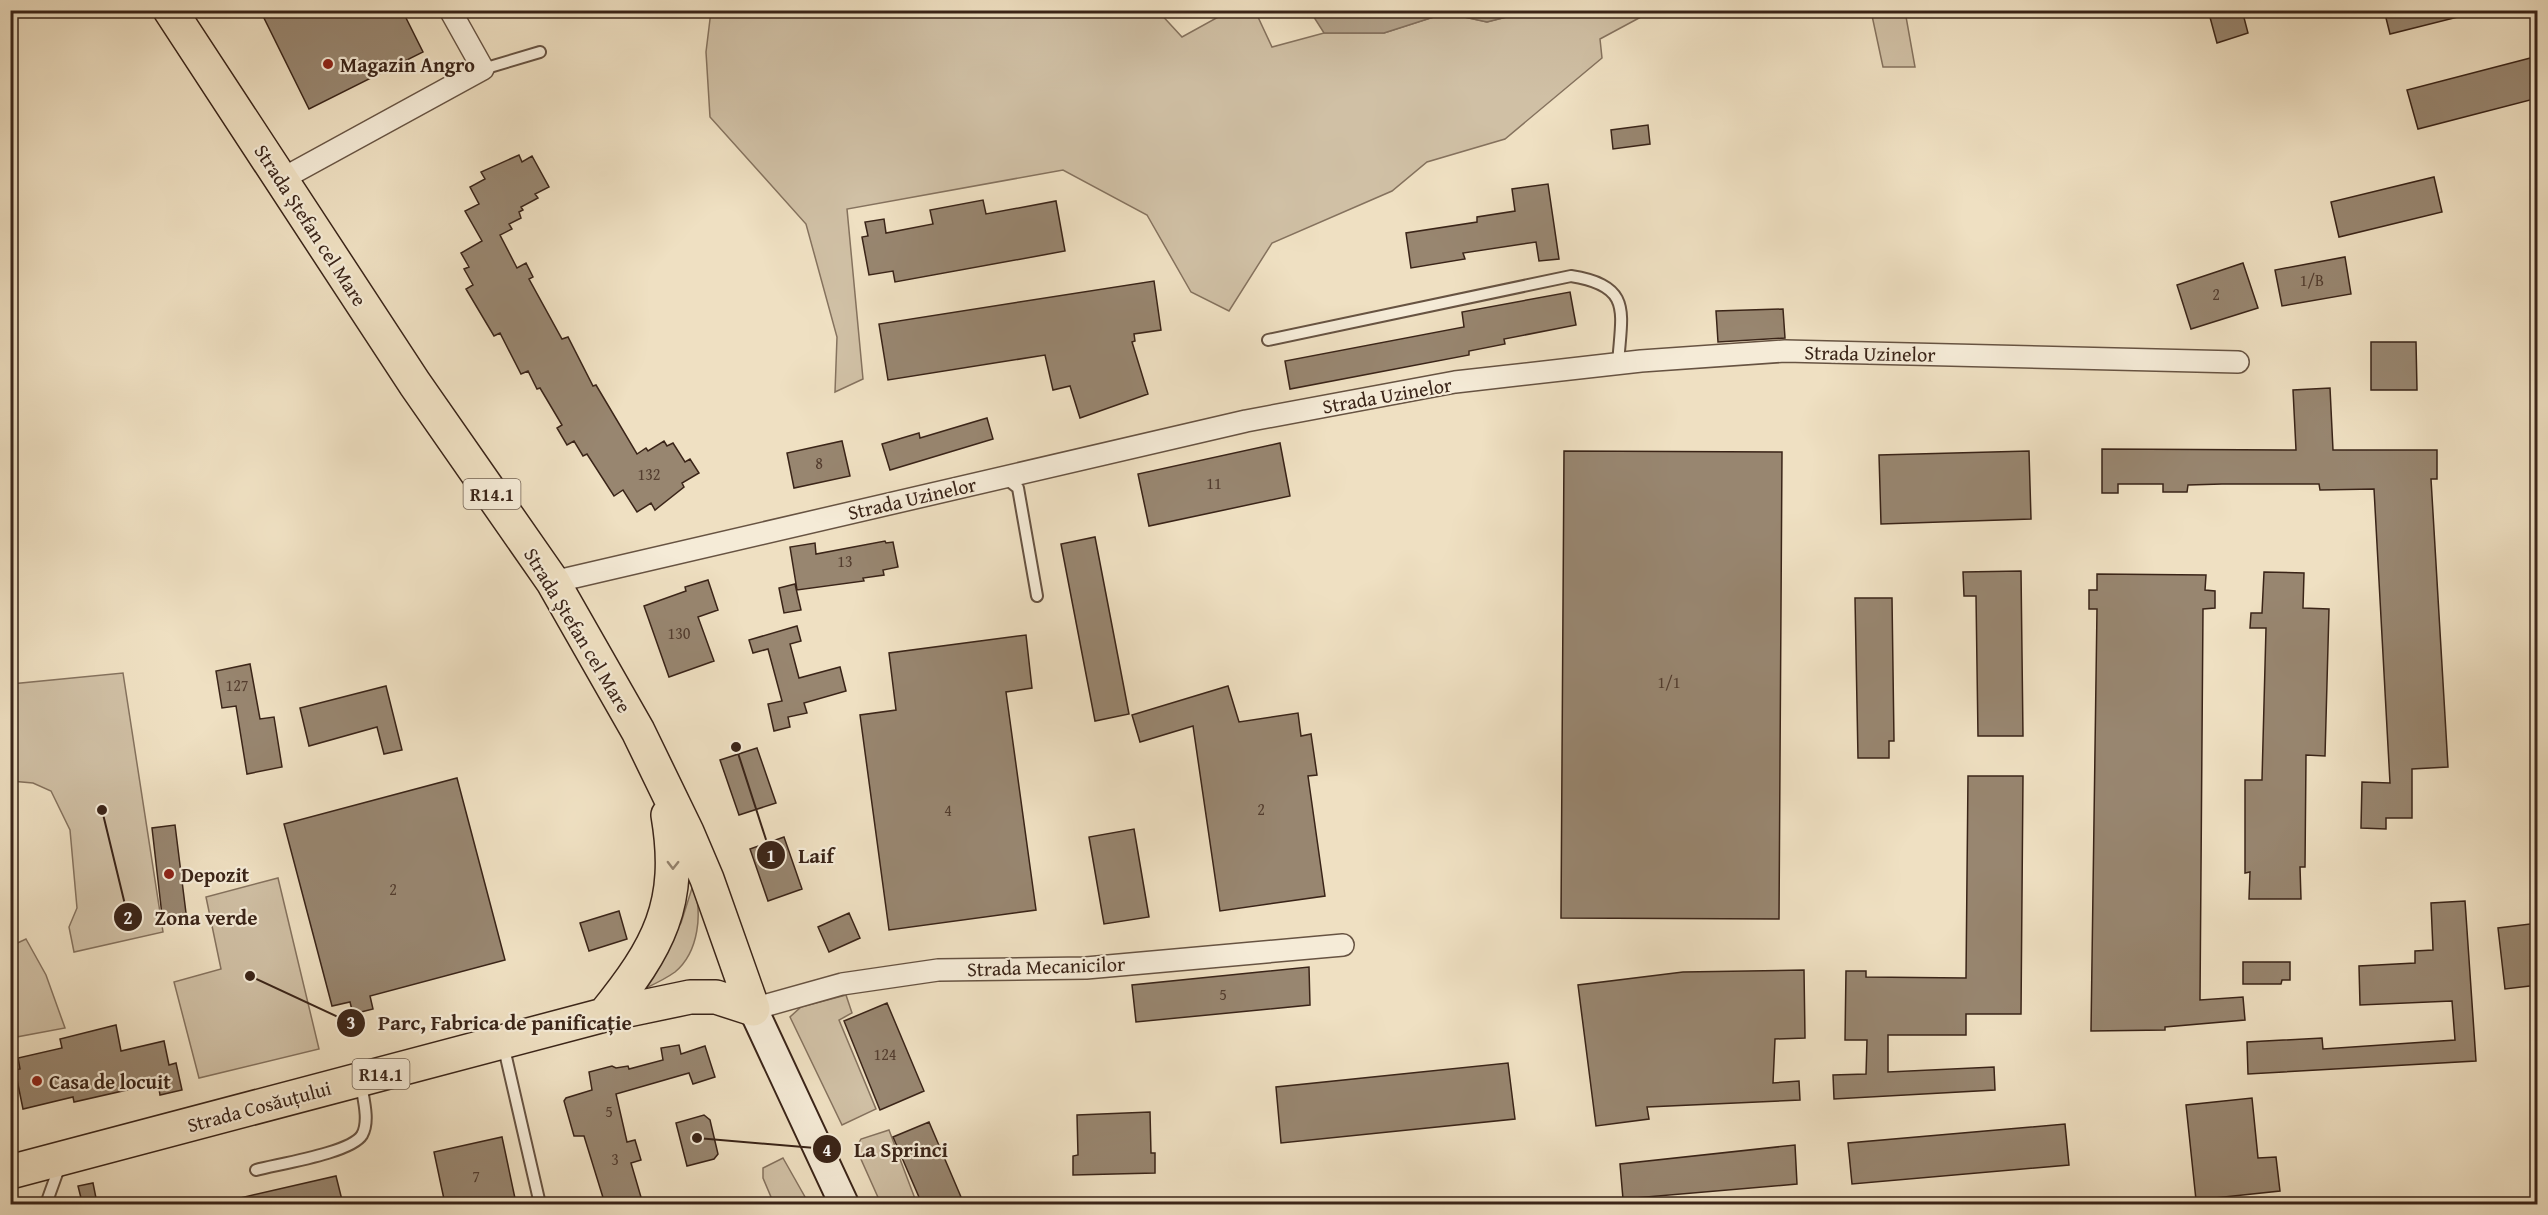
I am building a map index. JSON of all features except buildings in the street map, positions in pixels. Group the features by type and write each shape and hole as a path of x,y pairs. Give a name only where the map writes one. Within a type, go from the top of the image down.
{"main road":[{"name":"Strada Ștefan cel Mare","path":"170,10 415,384 553,582 638,731 707,879 753,1009 844,1204"},
{"name":"R14.1","path":"604,1015 641,967 656,942 670,898 673,844 663,787"},
{"name":"Strada Cosăuțului","path":"10,1172 604,1015 690,997 716,996 753,1009"}],"street":[{"path":"282,179 483,69 450,10"},
{"name":"Strada Uzinelor","path":"553,582 1246,421 1455,382 1641,361 1785,351 2238,362"},
{"name":"Strada Mecanicilor","path":"753,1009 842,984 938,970 1086,968 1343,945"}],"lane":[{"path":"483,69 540,52"},
{"path":"1268,340 1571,276 1601,284 1614,292 1622,306 1618,365"},
{"path":"1004,477 1018,488 1037,596"},
{"path":"502,1042 540,1204"},
{"path":"256,1170 349,1146 362,1135 365,1118 360,1080"},
{"path":"46,1204 62,1159"}],"shaded area":[{"path":"711,11 1158,11 1182,37 1229,11 1257,15 1272,47 1324,33 1384,33 1446,13 1487,22 1530,11 1652,11 1600,39 1602,58 1505,139 1427,162 1392,191 1272,243 1229,311 1191,292 1147,215 1063,170 847,209 863,379 835,392 837,337 806,224 710,117 706,52"},
{"path":"1310,11 1530,11 1487,22 1446,13 1384,33 1324,33"},
{"path":"1871,11 1905,11 1915,67 1883,67"},
{"path":"123,673 163,932 74,952 69,927 77,908 70,830 51,791 33,783 11,781 11,684"},
{"path":"278,878 319,1049 199,1078 174,982 221,969 206,897"},
{"path":"693,885 698,919 694,943 689,954 675,972 638,992 681,923"},
{"path":"26,939 46,975 65,1028 11,1038 11,946"},
{"path":"846,995 852,1013 839,1020 876,1109 842,1125 790,1017 801,1007"},
{"path":"889,1130 917,1204 881,1204 856,1148 861,1139"},
{"path":"783,1158 809,1204 774,1204 763,1178 763,1168"}],"place":[{"name":"Magazin Angro","path":"328,64"},
{"name":"Laif","path":"736,747"},
{"name":"Zona verde","path":"102,810"},
{"name":"Depozit","path":"169,874"},
{"name":"Parc, Fabrica de panificație","path":"250,976"},
{"name":"Casa de locuit","path":"37,1081"},
{"name":"La Sprinci","path":"697,1138"}]}
